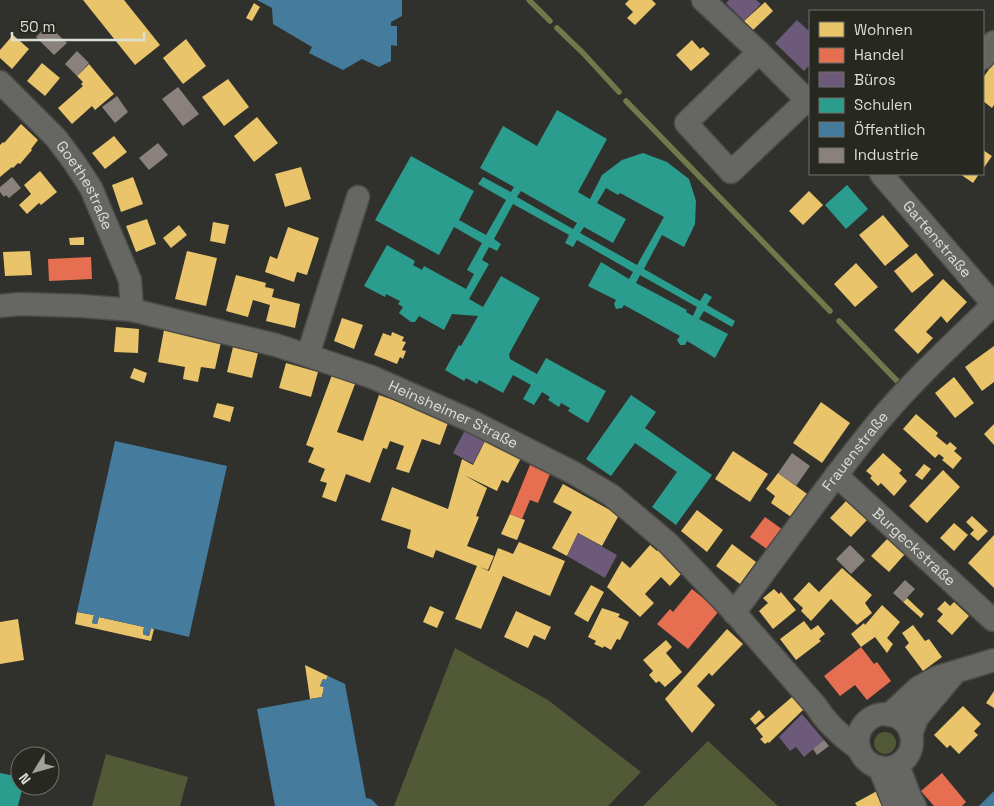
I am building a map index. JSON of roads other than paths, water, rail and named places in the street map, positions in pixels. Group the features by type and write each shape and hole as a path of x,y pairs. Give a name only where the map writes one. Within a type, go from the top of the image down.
{"street":[{"path":"703,0 759,52 809,101 732,172 686,124 759,52"},
{"path":"984,57 994,42"},
{"name":"Goethestraße","path":"0,82 56,138 91,188 130,280 132,310"},
{"name":"Gartenstraße","path":"891,178 994,304"},
{"path":"308,354 358,197"},
{"name":"Heinsheimer Straße","path":"0,306 28,304 132,310 308,354 372,377 425,399 572,472 611,495 668,543 734,613 835,730 859,749 870,764 888,766 903,803"},
{"name":"Frauenstraße","path":"734,613 836,475 880,420 912,384 994,304"},
{"name":"Burgeckstraße","path":"836,475 992,620"},
{"path":"911,734 903,721 889,714 918,688 938,677 994,660"},
{"path":"888,766 907,756 911,746 911,734 917,718 954,673"},
{"name":"Heinsheimer Straße","path":"816,706 842,717 868,720 874,716 889,714"},
{"path":"859,749 859,734 868,720"}],"waterway":[{"path":"529,0 550,21"},
{"path":"557,28 619,92"},
{"path":"626,101 830,311"},
{"path":"839,321 901,385"}]}
